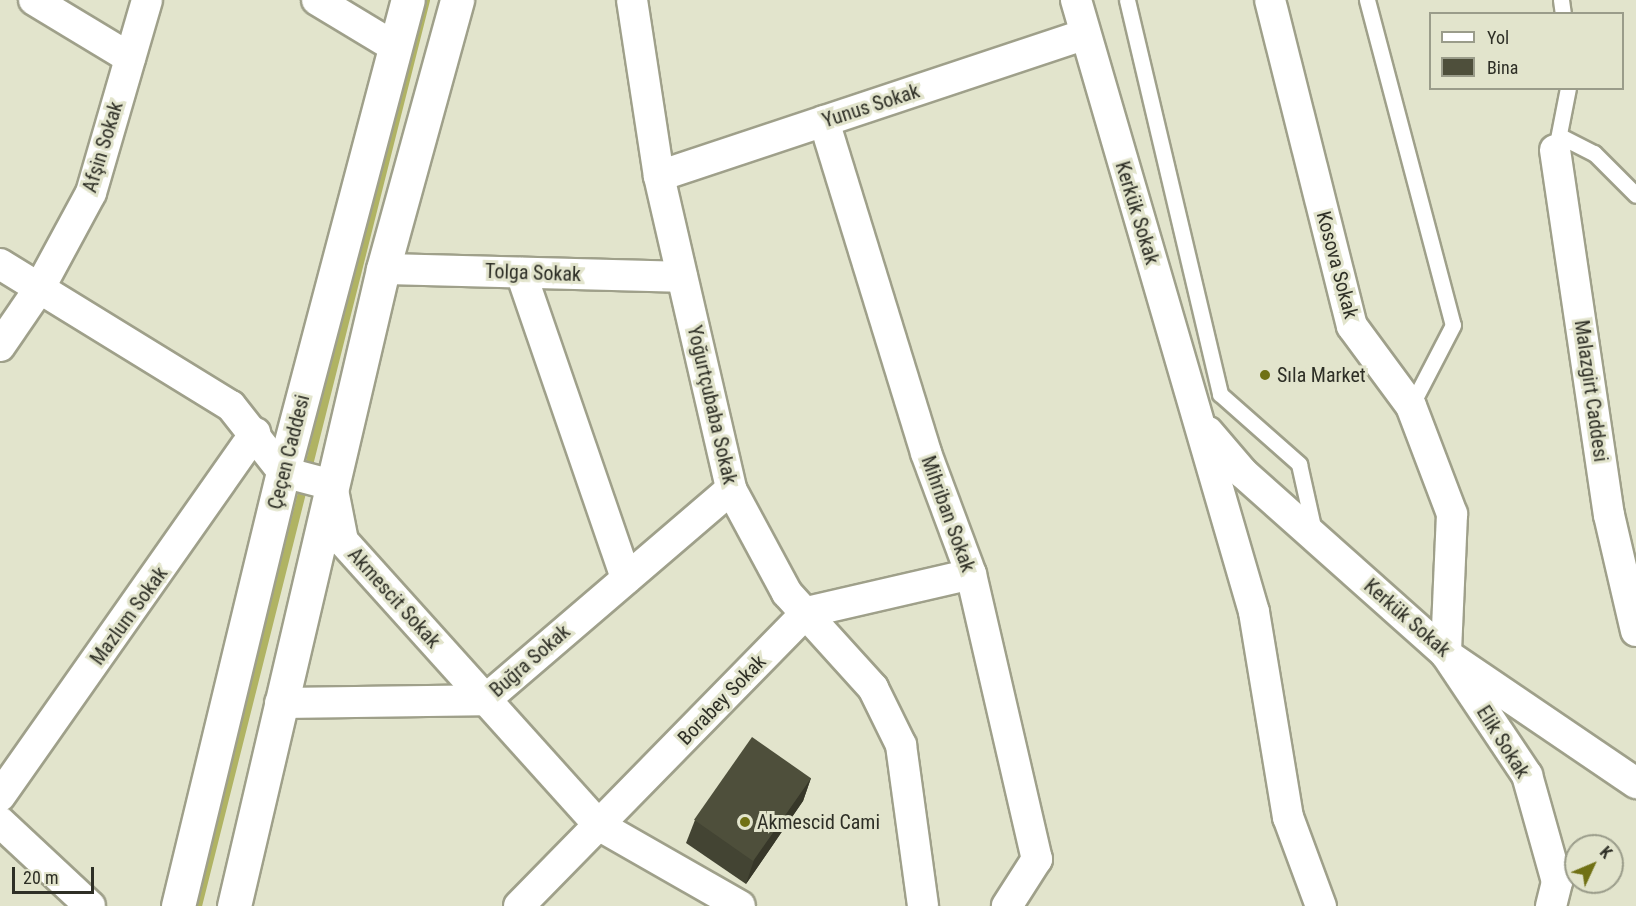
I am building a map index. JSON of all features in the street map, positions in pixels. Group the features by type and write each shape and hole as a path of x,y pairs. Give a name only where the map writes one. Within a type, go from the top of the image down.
{"street":[{"path":"34,0 130,58"},
{"name":"Afşin Sokak","path":"0,346 39,289 91,194 147,0"},
{"path":"316,0 395,47"},
{"name":"Çeçen Caddesi","path":"178,906 283,472 408,0"},
{"path":"234,906 383,269 457,0"},
{"name":"Kerkük Sokak","path":"1076,0 1083,35 1202,425 1254,612 1288,817 1321,906"},
{"name":"Kosova Sokak","path":"1270,0 1352,326 1411,406 1452,514 1446,654"},
{"name":"Yoğurtçubaba Sokak","path":"636,2 659,176 731,489 787,593 807,612 873,688 901,745 923,906"},
{"name":"Yunus Sokak","path":"659,176 1083,35"},
{"name":"Mihriban Sokak","path":"824,121 926,453 971,574 1037,859 1007,906"},
{"name":"Malazgirt Caddesi","path":"1558,143 1609,515 1636,631"},
{"path":"0,264 231,406 255,433 283,472 332,485"},
{"name":"Tolga Sokak","path":"383,269 682,277"},
{"path":"521,273 626,578"},
{"name":"Kerkük Sokak","path":"1202,425 1243,473 1446,654 1636,783"},
{"name":"Mazlum Sokak","path":"0,796 255,433"},
{"name":"Akmescit Sokak","path":"332,485 343,541 600,826 740,906"},
{"name":"Buğra Sokak","path":"280,703 484,700 731,489"},
{"path":"807,612 971,574"},
{"name":"Borabey Sokak","path":"519,906 600,826 807,612"},
{"name":"Elik Sokak","path":"1446,654 1527,775 1557,882 1551,906"},
{"path":"0,822 90,906"}],"lane":[{"path":"1127,0 1220,394 1299,464 1315,538"},
{"path":"1367,0 1453,326 1411,406"},
{"path":"1568,90 1558,143 1594,153 1636,195"}],"building":[{"name":"Akmescid Cami","path":"752,737 811,778 753,861 694,820"}],"waterway":[{"path":"198,906 426,0"}],"place":[{"name":"Sıla Market","path":"1265,375"},
{"name":"Akmescid Cami","path":"745,822"}]}
